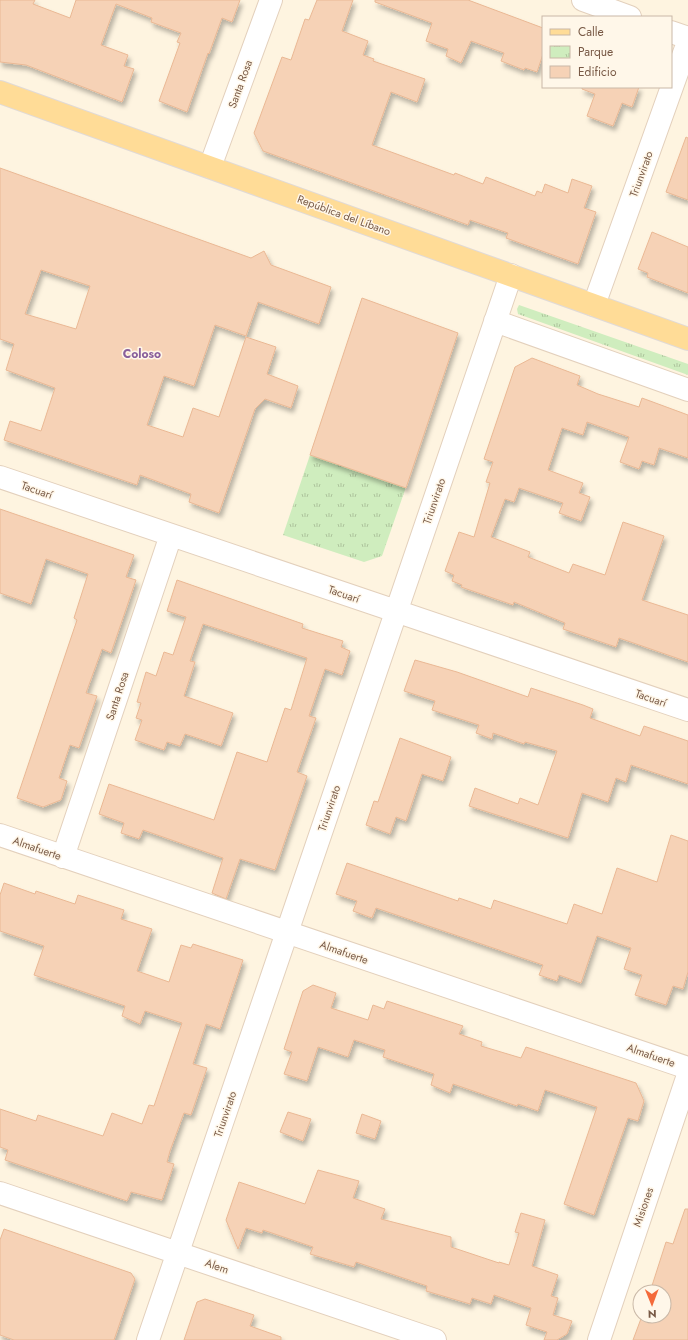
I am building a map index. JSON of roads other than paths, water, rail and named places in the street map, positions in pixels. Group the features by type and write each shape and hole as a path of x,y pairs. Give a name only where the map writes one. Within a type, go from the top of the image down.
{"main road":[{"name":"República del Líbano","path":"0,92 688,339"}],"street":[{"name":"Santa Rosa","path":"210,167 271,0"},
{"path":"583,0 627,16"},
{"path":"672,32 688,38"},
{"name":"Triunvirato","path":"672,87 688,42"},
{"name":"Triunvirato","path":"594,305 672,88"},
{"name":"Triunvirato","path":"148,1340 511,275"},
{"path":"495,321 688,390"},
{"name":"Tacuarí","path":"0,477 688,710"},
{"name":"Santa Rosa","path":"64,857 171,535"},
{"name":"Almafuerte","path":"0,835 688,1068"},
{"name":"Misiones","path":"599,1340 688,1075"},
{"name":"Alem","path":"0,1193 435,1340"}],"district":[{"name":"Coloso","path":"142,354"}]}
